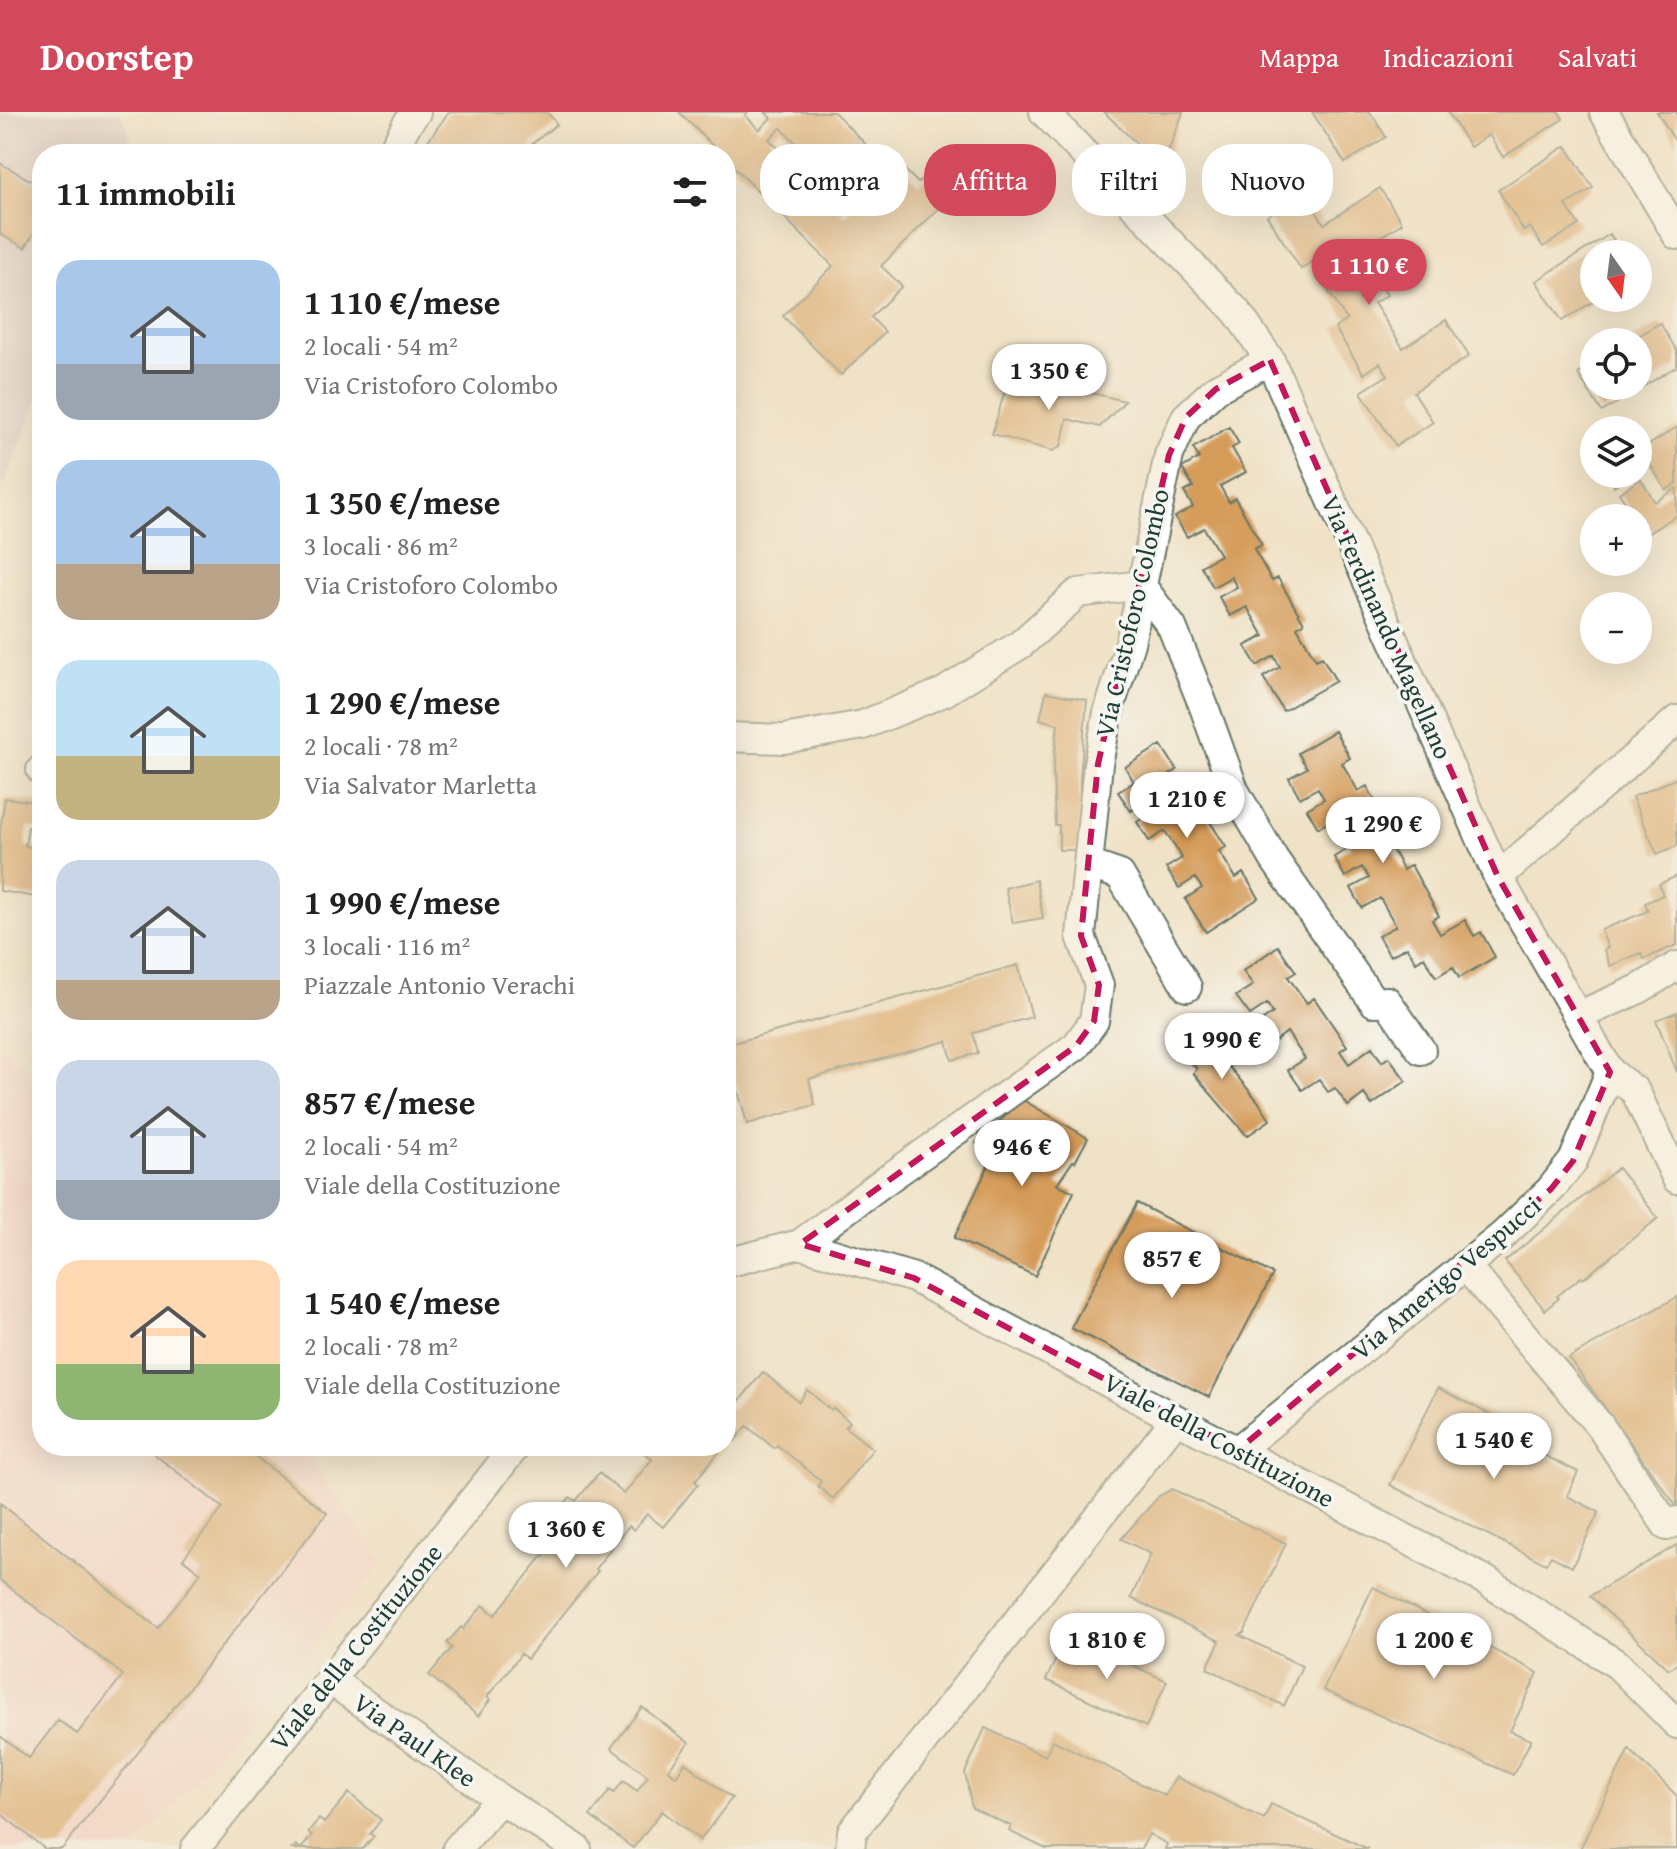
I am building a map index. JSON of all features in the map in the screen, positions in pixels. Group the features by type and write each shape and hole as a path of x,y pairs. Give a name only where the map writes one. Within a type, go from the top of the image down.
{"street":[{"path":"396,144 416,112"},
{"name":"Via Ferdinando Magellano","path":"1044,112 1237,312 1270,360 1498,877 1610,1072 1635,1091 1677,1179"},
{"path":"1604,112 1677,235"},
{"name":"Via Cristoforo Colombo","path":"800,1244 1076,1046 1094,1021 1099,985 1081,936 1098,764 1108,713 1130,643 1169,455 1186,417 1216,389 1270,360"},
{"path":"736,737 784,739 863,725 944,692 1021,644 1078,593 1141,585 1172,627 1234,790 1274,859 1374,1002 1387,1001 1421,1050"},
{"path":"1498,877 1677,720"},
{"path":"1088,864 1120,875 1187,987"},
{"path":"1578,1016 1639,989 1677,966"},
{"name":"Via Amerigo Vespucci","path":"1238,1450 1502,1236 1551,1189 1573,1161 1610,1072"},
{"path":"736,1260 800,1244"},
{"name":"Viale della Costituzione","path":"800,1244 914,1278 1485,1580 1618,1665 1677,1724"},
{"path":"1465,1265 1600,1426 1667,1526 1677,1521"},
{"path":"850,1849 852,1832 1176,1419"},
{"name":"Viale della Costituzione","path":"195,1849 508,1456"},
{"name":"Via Paul Klee","path":"330,1680 577,1849"},
{"name":"Via Paul Klee","path":"457,1849 500,1799"}],"highlighted area":[{"path":"1270,360 1498,877 1610,1072 1573,1161 1551,1189 1238,1450 914,1278 800,1244 1076,1046 1094,1021 1099,985 1081,936 1098,764 1169,455 1186,417 1216,389"}],"shaded area":[{"path":"0,112 119,112 128,129 130,144 32,144 32,415 0,493"},
{"path":"0,1049 32,1071 32,1456 308,1456 383,1563 135,1849 0,1849"}],"building":[{"path":"449,112 547,112 557,124 532,144 427,142"},
{"path":"679,112 748,112 745,115 759,130 771,118 765,112 834,112 865,144 795,144 781,128 769,139 774,144 760,144 760,193 736,169 736,144 711,144"},
{"path":"1104,112 1183,112 1171,144 1137,144"},
{"path":"1312,112 1370,112 1386,137 1345,163"},
{"path":"1448,112 1559,112 1563,119 1503,157 1489,135 1470,147"},
{"path":"1657,112 1677,112 1677,144"},
{"path":"1566,146 1593,188 1566,205 1579,225 1543,247 1530,227 1524,231 1498,190"},
{"path":"0,163 32,181 32,236 25,248 0,234"},
{"path":"908,173 918,183 924,177 924,216 931,216 881,266 902,286 871,317 885,332 841,375 783,316 833,266 783,216 908,216"},
{"path":"1380,188 1402,223 1359,251 1387,295 1374,303 1403,348 1446,320 1469,356 1414,392 1433,422 1396,446 1361,392 1388,375 1380,363 1364,374 1335,328 1347,320 1318,275 1334,265 1326,253 1301,269 1267,216 1319,216 1324,224"},
{"path":"1610,234 1614,240 1601,240"},
{"path":"1580,253 1580,310 1562,321 1536,281"},
{"path":"1660,323 1677,351 1677,366 1652,381 1652,328"},
{"path":"1014,378 1031,382 1033,379 1125,401 1100,427 1067,419 1061,446 1053,451 992,434 1005,391 1010,392"},
{"path":"1594,400 1622,400 1602,412"},
{"path":"1229,427 1239,444 1232,448 1246,472 1220,486 1229,502 1235,498 1262,545 1254,549 1272,581 1278,578 1304,623 1297,627 1316,660 1322,657 1336,681 1283,711 1263,677 1280,667 1274,656 1257,666 1245,646 1264,636 1247,607 1230,616 1219,597 1237,587 1231,577 1213,587 1201,566 1220,555 1204,528 1187,537 1175,517 1193,507 1184,492 1193,487 1182,468 1199,458 1193,448"},
{"path":"1677,427 1677,483 1666,490 1652,468 1652,443"},
{"path":"1627,488 1646,488 1655,502 1677,488 1677,515 1652,531 1652,504 1626,504 1619,493"},
{"path":"1046,692 1087,700 1078,850 1059,850 1053,771 1058,724 1040,719"},
{"path":"1335,731 1350,758 1342,763 1358,791 1367,786 1395,837 1388,841 1403,870 1411,865 1439,916 1432,920 1440,934 1465,920 1474,936 1481,932 1495,957 1459,978 1453,967 1436,977 1424,957 1416,962 1407,947 1390,956 1378,936 1396,926 1380,898 1362,908 1351,888 1369,878 1362,867 1345,877 1334,857 1351,847 1335,819 1318,828 1307,809 1324,799 1318,788 1300,798 1289,778 1307,768 1298,753"},
{"path":"1161,745 1177,770 1169,775 1187,802 1194,797 1226,847 1219,851 1236,878 1243,873 1259,898 1206,932 1185,899 1202,888 1195,878 1179,888 1166,868 1182,858 1165,831 1149,841 1137,822 1153,812 1146,801 1131,811 1118,792 1134,782 1125,767"},
{"path":"1677,778 1677,846 1657,854 1632,797"},
{"path":"5,798 32,802 32,828 28,827 25,846 32,847 32,896 0,891 0,830"},
{"path":"1677,876 1677,945 1644,959 1641,953 1610,966 1604,950 1608,948 1601,930 1648,911 1645,903 1663,895 1659,884"},
{"path":"1036,880 1043,918 1013,923 1005,888"},
{"path":"1278,946 1296,972 1288,977 1307,1003 1314,998 1347,1046 1340,1051 1349,1064 1372,1047 1382,1062 1389,1057 1406,1081 1372,1105 1364,1094 1348,1106 1335,1088 1328,1092 1319,1079 1302,1090 1288,1070 1305,1059 1287,1032 1270,1045 1256,1025 1273,1013 1267,1004 1250,1015 1236,996 1253,985 1243,971"},
{"path":"1018,965 1032,1017 973,1033 978,1053 952,1060 947,1041 809,1079 815,1105 747,1124 736,1083 736,1042"},
{"path":"1677,1012 1677,1072 1656,1020"},
{"path":"1193,1024 1258,1101 1270,1120 1247,1136 1193,1073 1197,1069 1172,1041"},
{"path":"1023,1100 1088,1138 1075,1162 1057,1184 1074,1192 1035,1276 954,1238 994,1154 976,1143"},
{"path":"1618,1168 1658,1218 1583,1279 1581,1277 1557,1296 1559,1298 1545,1310 1505,1261"},
{"path":"1137,1203 1273,1274 1209,1397 1071,1328"},
{"path":"1677,1297 1677,1507 1569,1358"},
{"path":"763,1372 799,1402 807,1390 831,1410 833,1408 850,1422 845,1427 873,1449 833,1499 818,1486 821,1481 777,1445 774,1448 747,1426 736,1440 736,1405"},
{"path":"1438,1388 1513,1426 1526,1441 1523,1445 1578,1472 1567,1496 1599,1512 1572,1567 1551,1556 1546,1564 1390,1485"},
{"path":"157,1456 255,1456 327,1513 62,1849 45,1849 0,1813 0,1736 29,1758 58,1720 77,1734 123,1675 0,1580 0,1503 158,1628 201,1573 183,1559 223,1508"},
{"path":"649,1456 716,1456 695,1481 698,1484 663,1527 647,1514 634,1530 629,1526 595,1569 598,1571 527,1659 521,1654 487,1697 490,1700 478,1716 429,1675 452,1648 447,1643 461,1627 463,1629 483,1605 495,1615 551,1546 541,1539 570,1497 576,1501 599,1473 624,1494 652,1459"},
{"path":"1172,1489 1286,1543 1244,1633 1239,1635 1302,1666 1284,1706 1207,1668 1220,1641 1131,1598 1151,1554 1121,1539 1159,1496"},
{"path":"1677,1545 1677,1664 1669,1669 1590,1596"},
{"path":"1373,1587 1538,1673 1510,1731 1531,1740 1513,1775 1323,1690"},
{"path":"1067,1635 1167,1681 1146,1727 1046,1680"},
{"path":"642,1707 689,1743 668,1770 676,1776 685,1763 732,1798 700,1840 662,1811 633,1848 590,1816 610,1790 614,1793 623,1781 637,1791 648,1776 611,1748"},
{"path":"985,1728 1045,1756 1053,1740 1165,1796 1176,1777 1264,1819 1271,1804 1368,1849 1165,1849 1167,1844 1149,1834 1141,1849 1046,1849 1009,1831 1011,1826 972,1808 965,1773"},
{"path":"1629,1749 1677,1796 1677,1849 1580,1849"},
{"path":"349,1793 381,1820 370,1834 374,1836 363,1849 301,1849 312,1835 308,1832 319,1819 324,1823"}]}
